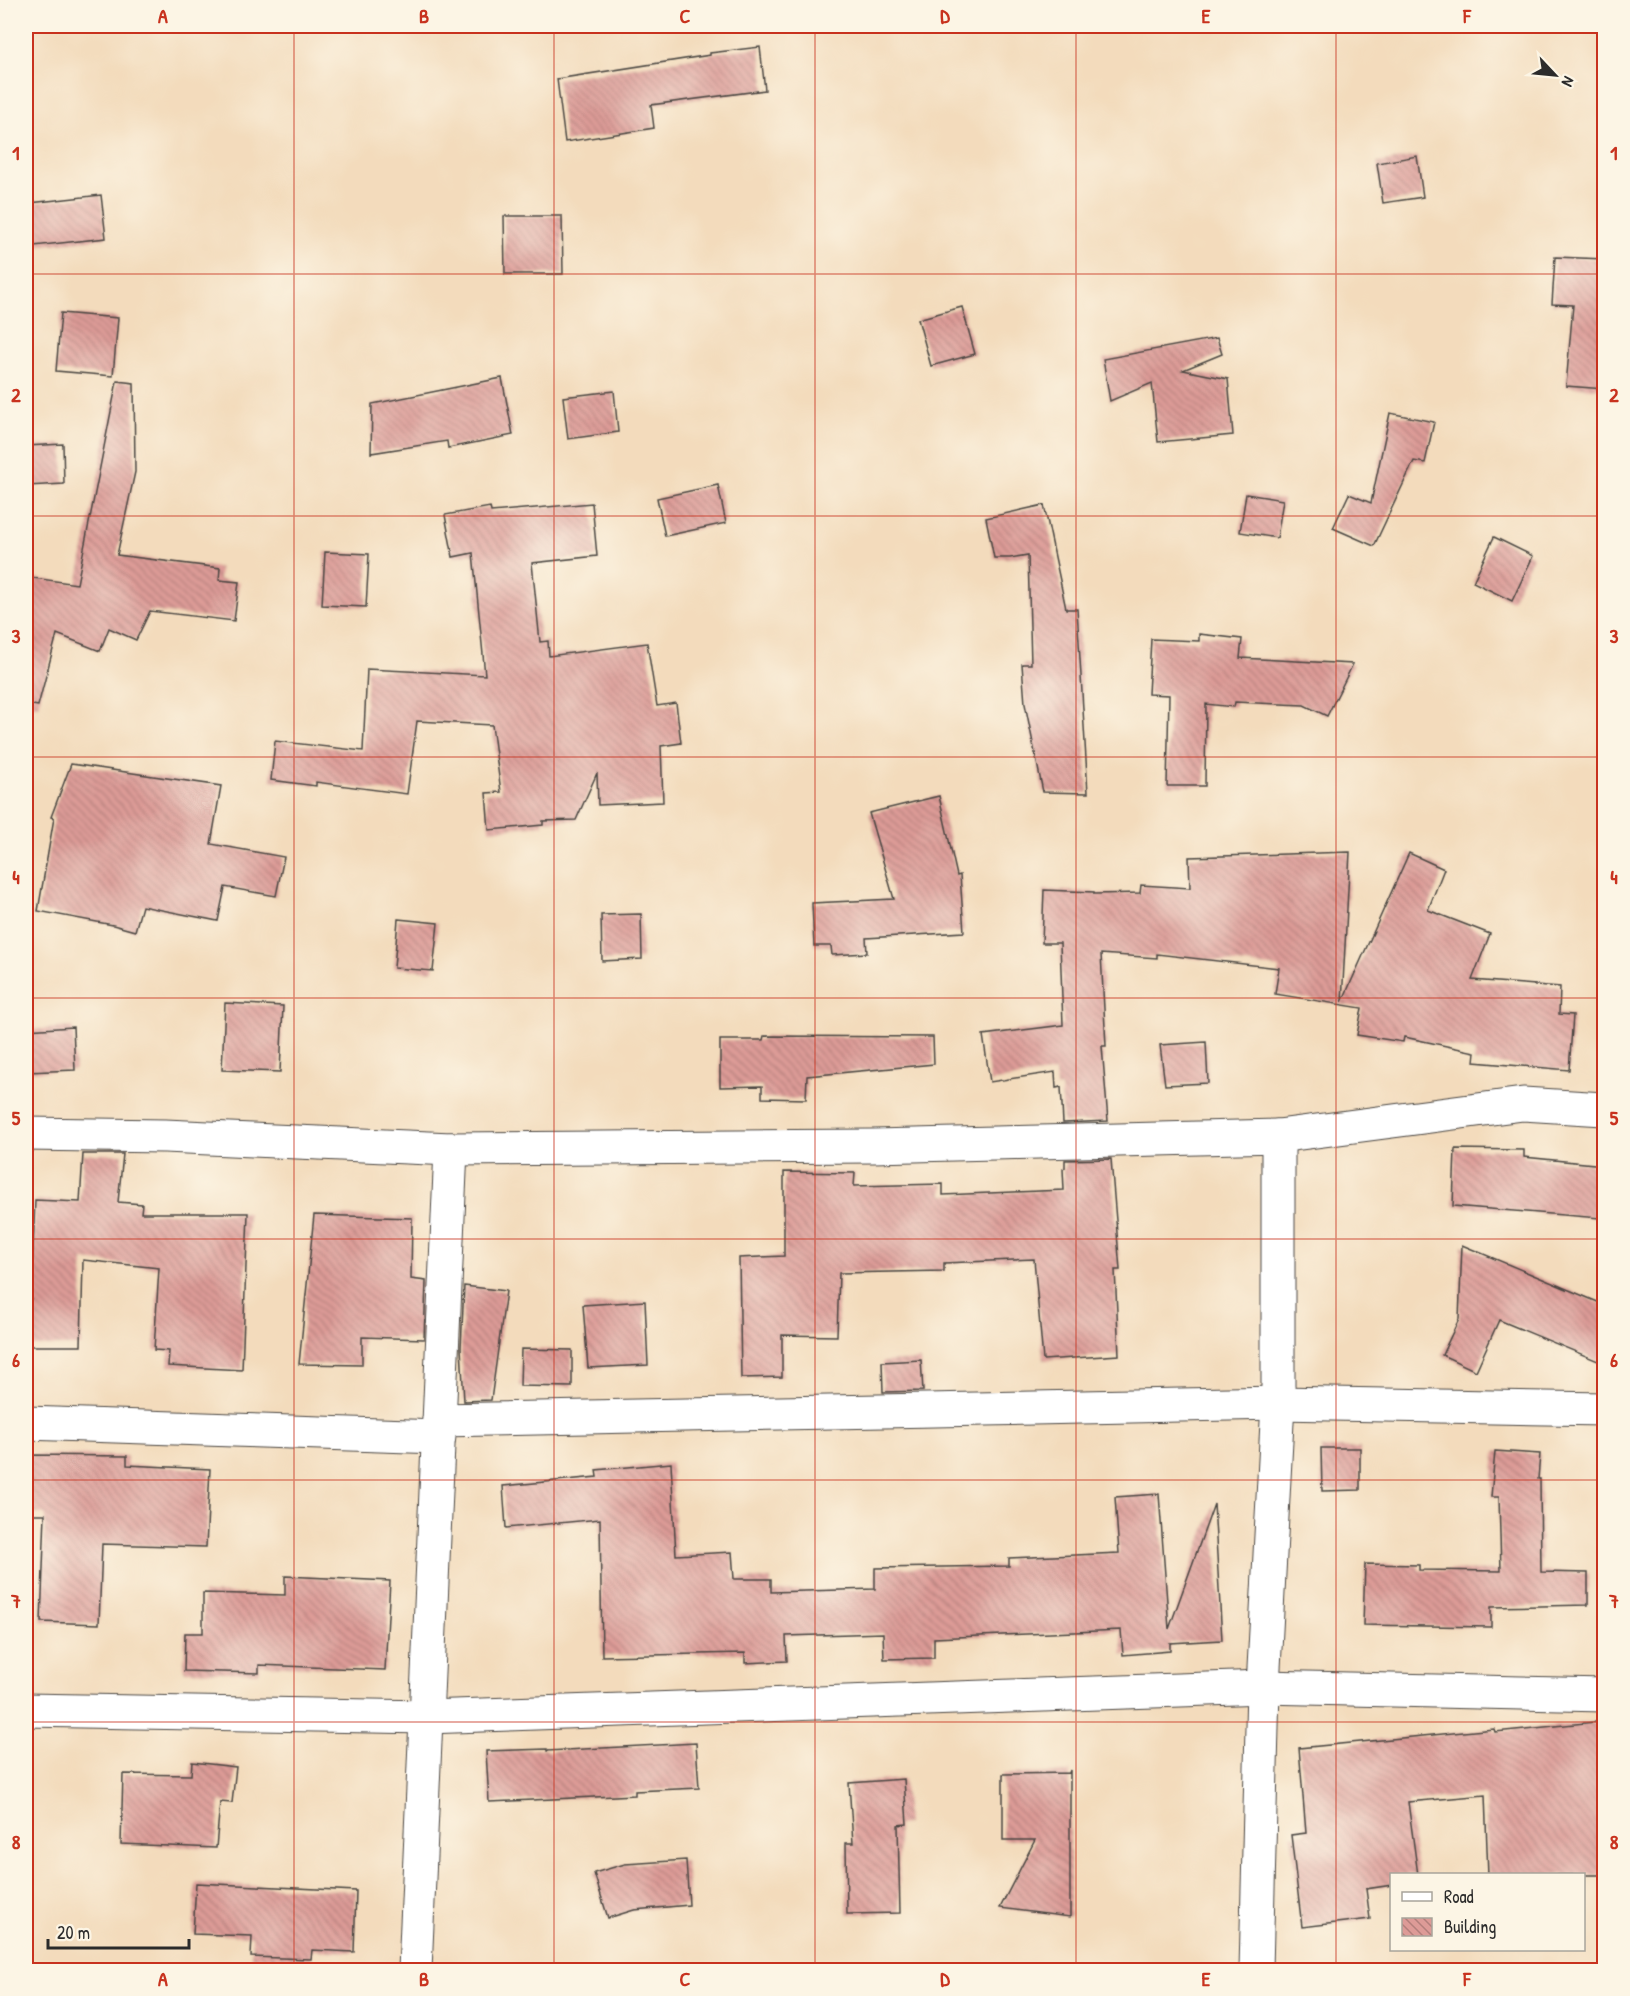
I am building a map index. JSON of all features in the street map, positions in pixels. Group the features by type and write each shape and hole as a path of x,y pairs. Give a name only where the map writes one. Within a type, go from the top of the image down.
{"street":[{"path":"26,1134 165,1136 451,1149 874,1146 1278,1136 1523,1104 1605,1108"},
{"path":"1256,1971 1263,1687 1278,1403 1278,1136"},
{"path":"415,1971 451,1149"},
{"path":"26,1424 439,1428 1278,1403 1605,1409"},
{"path":"26,1710 427,1717 1263,1687 1605,1695"}],"building":[{"path":"760,47 765,90 651,105 654,128 565,142 557,79 710,55 710,53"},
{"path":"1417,156 1423,197 1383,203 1377,163"},
{"path":"101,195 106,238 34,246 30,203"},
{"path":"504,216 562,216 563,274 505,274"},
{"path":"1555,257 1605,259 1605,389 1566,386 1573,305 1552,304"},
{"path":"962,307 975,354 931,366 918,319"},
{"path":"61,313 118,318 113,376 56,371"},
{"path":"1217,338 1222,354 1183,370 1228,379 1233,435 1158,442 1152,383 1110,401 1103,359"},
{"path":"502,378 513,435 448,448 447,441 371,453 372,404"},
{"path":"117,381 134,383 135,472 117,555 220,568 219,580 239,582 234,621 150,611 136,640 109,628 100,651 57,634 38,706 26,704 26,577 77,584"},
{"path":"614,391 618,432 568,439 563,397"},
{"path":"1390,413 1434,422 1425,463 1414,461 1374,546 1333,528 1349,494 1371,503"},
{"path":"63,444 64,484 26,486 26,446"},
{"path":"718,485 726,523 665,536 657,498"},
{"path":"1246,494 1283,500 1277,538 1240,532"},
{"path":"592,503 597,556 532,563 540,642 548,641 549,656 647,643 657,706 676,703 681,743 661,746 663,802 598,805 597,773 576,820 543,821 543,825 489,830 486,793 501,792 492,725 417,721 407,794 316,782 316,786 271,780 275,741 363,751 367,669 485,675 473,553 453,557 445,515 490,507 491,512"},
{"path":"1044,505 1066,609 1077,609 1088,793 1043,792 1025,704 1022,664 1031,664 1028,555 994,558 986,518"},
{"path":"1494,537 1533,556 1512,601 1473,582"},
{"path":"325,552 369,554 366,607 322,605"},
{"path":"1199,634 1242,639 1240,658 1353,664 1327,716 1304,705 1235,702 1234,707 1206,704 1205,786 1167,786 1169,695 1148,694 1151,639 1199,641"},
{"path":"71,764 221,786 211,844 284,857 276,896 225,887 218,921 142,906 135,931 38,911 54,818 51,817"},
{"path":"939,796 957,876 960,875 964,932 866,938 867,953 832,955 831,946 814,946 812,903 894,899 869,813"},
{"path":"1350,852 1342,1002 1409,853 1444,869 1428,910 1490,934 1472,980 1560,987 1559,1014 1573,1015 1569,1070 1474,1062 1475,1052 1404,1037 1403,1042 1357,1035 1362,1008 1275,994 1279,968 1157,954 1157,958 1101,954 1106,1046 1102,1046 1108,1121 1063,1123 1061,1087 1056,1088 1055,1072 990,1082 983,1035 1063,1025 1060,943 1042,943 1044,890 1094,892 1094,894 1140,893 1141,885 1190,888 1189,857"},
{"path":"641,914 642,959 602,961 601,915"},
{"path":"398,919 438,923 433,971 394,968"},
{"path":"225,1003 283,1006 280,1072 222,1070"},
{"path":"73,1027 75,1070 27,1072 26,1030"},
{"path":"764,1036 933,1037 934,1064 807,1076 806,1099 762,1098 762,1086 720,1087 720,1040 763,1040"},
{"path":"1206,1042 1208,1083 1165,1085 1160,1045"},
{"path":"1455,1149 1524,1150 1524,1157 1604,1165 1600,1218 1453,1206"},
{"path":"83,1154 123,1154 118,1202 142,1204 141,1213 248,1213 242,1370 168,1366 169,1351 154,1350 159,1268 83,1260 81,1346 26,1346 26,1299 31,1299 35,1200 80,1202"},
{"path":"1111,1159 1120,1270 1115,1270 1119,1355 1043,1360 1034,1259 944,1263 944,1271 839,1273 837,1336 782,1335 782,1377 741,1378 739,1258 784,1256 784,1172 855,1173 854,1186 943,1184 943,1195 1064,1190 1065,1160"},
{"path":"314,1215 412,1218 411,1279 426,1281 424,1339 362,1337 362,1365 299,1364"},
{"path":"1462,1245 1605,1305 1605,1364 1499,1320 1476,1371 1442,1355 1459,1319"},
{"path":"464,1286 506,1291 491,1400 464,1401 461,1348"},
{"path":"645,1301 648,1365 588,1368 583,1305"},
{"path":"521,1349 572,1350 572,1387 520,1386"},
{"path":"921,1360 923,1391 883,1392 882,1362"},
{"path":"1321,1448 1360,1448 1360,1490 1322,1491"},
{"path":"1495,1451 1540,1454 1538,1479 1540,1479 1541,1572 1588,1573 1588,1605 1491,1607 1491,1627 1363,1625 1365,1564 1419,1565 1419,1570 1501,1571 1499,1497 1491,1497"},
{"path":"26,1455 127,1456 127,1465 210,1469 206,1547 102,1544 99,1624 41,1622 45,1514 26,1514"},
{"path":"671,1463 676,1555 732,1552 734,1579 771,1579 771,1592 875,1589 875,1568 1009,1566 1009,1558 1119,1553 1115,1497 1159,1494 1169,1629 1214,1504 1222,1640 1170,1643 1170,1651 1123,1655 1121,1630 934,1638 934,1658 884,1659 883,1633 786,1636 787,1661 745,1663 745,1653 602,1656 600,1519 506,1528 503,1486 597,1477 596,1470"},
{"path":"285,1576 390,1581 385,1670 259,1665 259,1673 184,1671 185,1633 203,1633 203,1593 285,1595"},
{"path":"1605,1721 1605,1875 1488,1873 1485,1795 1408,1802 1418,1873 1390,1873 1390,1885 1366,1889 1370,1919 1302,1927 1291,1835 1306,1833 1299,1748 1494,1729 1495,1732"},
{"path":"696,1743 699,1788 635,1791 635,1795 489,1802 486,1751 547,1749 547,1751"},
{"path":"192,1762 236,1767 232,1803 220,1802 216,1848 121,1844 123,1774 191,1775"},
{"path":"1070,1770 1070,1917 1000,1908 1035,1840 1003,1840 1003,1774 1069,1773"},
{"path":"904,1779 907,1824 898,1825 900,1913 847,1914 846,1843 853,1843 849,1783"},
{"path":"686,1860 689,1905 634,1910 608,1918 594,1873 625,1864"},
{"path":"196,1883 356,1891 354,1952 312,1950 311,1959 251,1957 252,1936 193,1934"}]}
